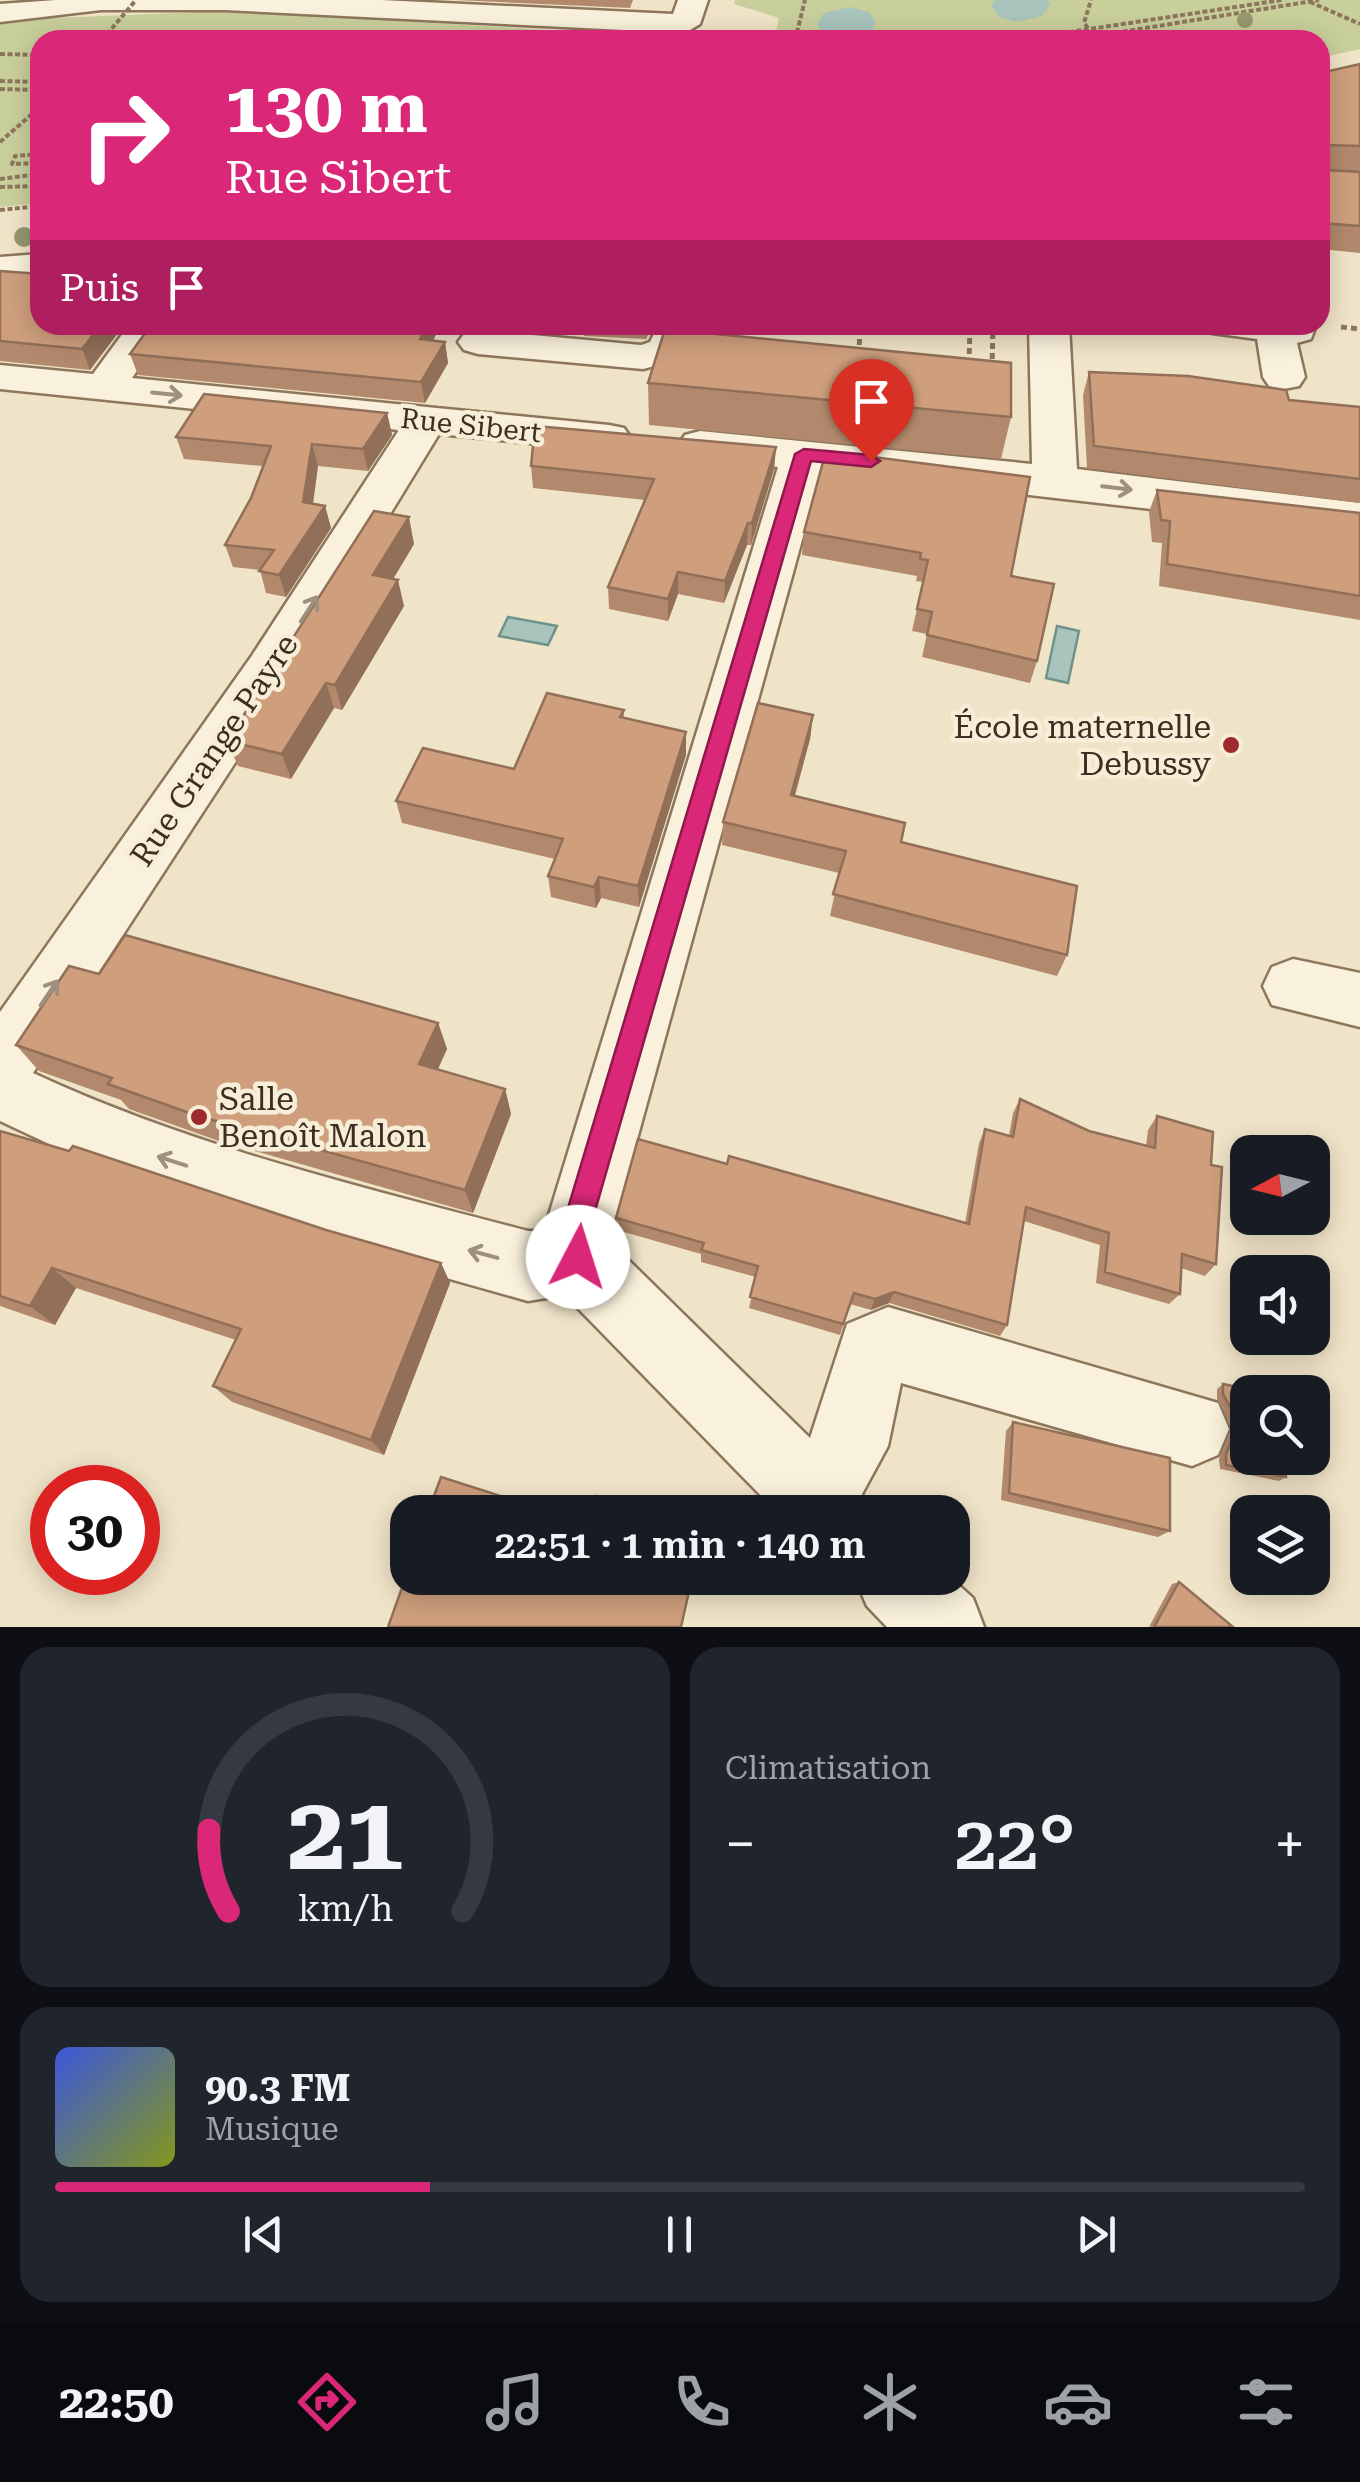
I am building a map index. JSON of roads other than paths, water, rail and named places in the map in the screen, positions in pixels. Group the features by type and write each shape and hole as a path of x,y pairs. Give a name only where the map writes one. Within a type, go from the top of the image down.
{"street":[{"path":"0,13 43,12 101,1 225,1 685,24 693,0"},
{"path":"0,268 30,266"},
{"path":"104,388 142,335"},
{"name":"Rue Grange Payre","path":"479,335 443,423 5,1057 2,1086 109,1141 340,1215 528,1266 548,1266 578,1257"},
{"path":"494,335 643,357 668,350 674,335"},
{"path":"1049,335 1056,481"},
{"path":"1284,377 1285,335"},
{"name":"Rue Sibert","path":"0,377 443,423 804,454 1360,518"},
{"path":"804,454 574,1244 578,1257 814,1495"},
{"path":"1293,986 1360,1000"},
{"path":"827,1495 850,1446 872,1349 888,1344 1192,1429"},
{"path":"912,1595 944,1627"}],"water":[{"path":"508,617 557,626 548,645 499,636"},
{"path":"1057,626 1079,631 1068,683 1046,678"}],"waterway":[{"path":"1017,6 1024,5"},
{"path":"843,24 850,23"}],"place":[{"name":"École maternelle Debussy","path":"1231,745"},
{"name":"Salle Benoît Malon","path":"199,1117"}]}
